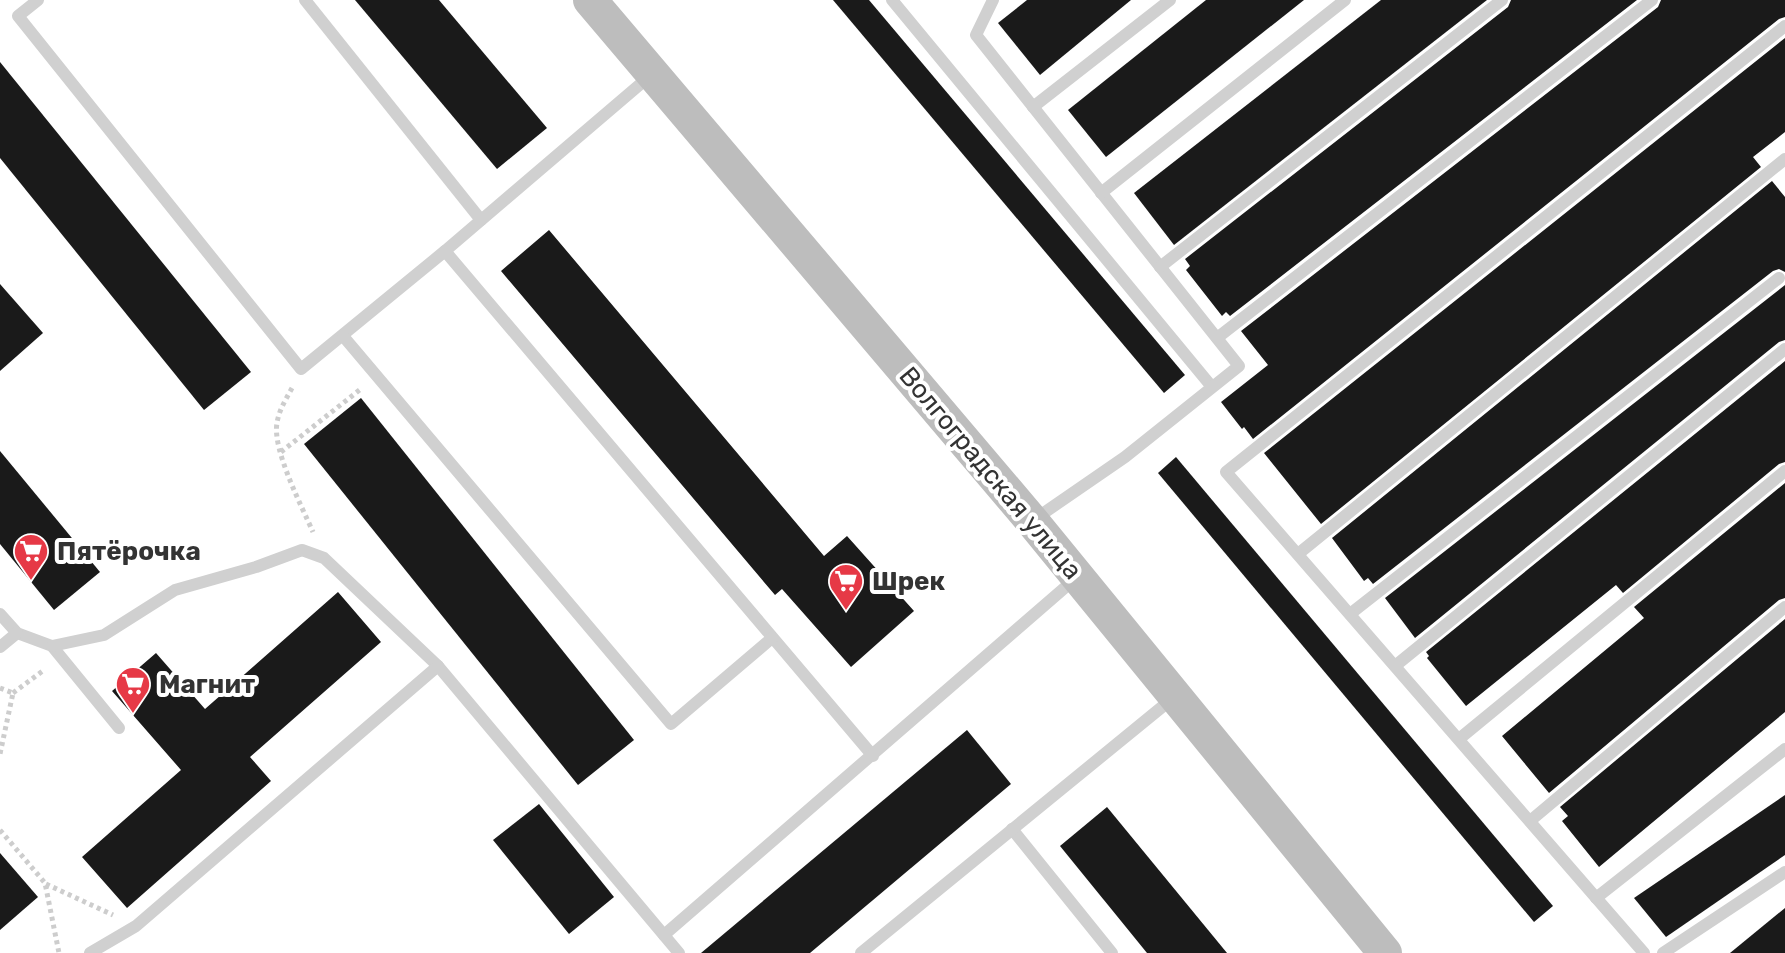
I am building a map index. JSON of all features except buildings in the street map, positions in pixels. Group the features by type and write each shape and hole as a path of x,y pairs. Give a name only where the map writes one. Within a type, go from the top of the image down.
{"main road":[{"name":"Волгоградская улица","path":"590,0 1078,576 1385,953"}],"lane":[{"path":"38,0 18,16 301,369 653,74"},
{"path":"305,0 481,220"},
{"path":"892,0 1212,387"},
{"path":"993,0 976,35 1239,366 1125,457 1032,521"},
{"path":"1033,107 1170,0"},
{"path":"1101,193 1345,0"},
{"path":"1160,267 1502,0"},
{"path":"1217,338 1652,0"},
{"path":"1644,953 1226,472 1785,26"},
{"path":"1298,554 1785,159"},
{"path":"445,251 873,756"},
{"path":"1350,614 1779,278"},
{"path":"343,336 671,724 772,638"},
{"path":"1395,666 1785,349"},
{"path":"1459,739 1785,471"},
{"path":"52,646 104,635 175,590 302,550 324,558 438,666 679,953"},
{"path":"664,935 1078,576"},
{"path":"1530,821 1785,607"},
{"path":"0,614 17,633 52,646 119,728"},
{"path":"0,647 17,633"},
{"path":"90,953 136,926 438,666"},
{"path":"861,953 1176,696"},
{"path":"1596,898 1785,749"},
{"path":"1012,829 1112,953"},
{"path":"1663,953 1785,872"}],"path":[{"path":"301,369 281,409 276,427 283,462 324,558"},
{"path":"281,452 377,376"},
{"path":"0,754 13,693 61,657"},
{"path":"0,688 13,693"},
{"path":"0,830 45,883 136,926"},
{"path":"45,883 59,953"}],"place":[{"name":"Пятёрочка","path":"31,582"},
{"name":"Шрек","path":"846,612"},
{"name":"Магнит","path":"133,715"}]}
